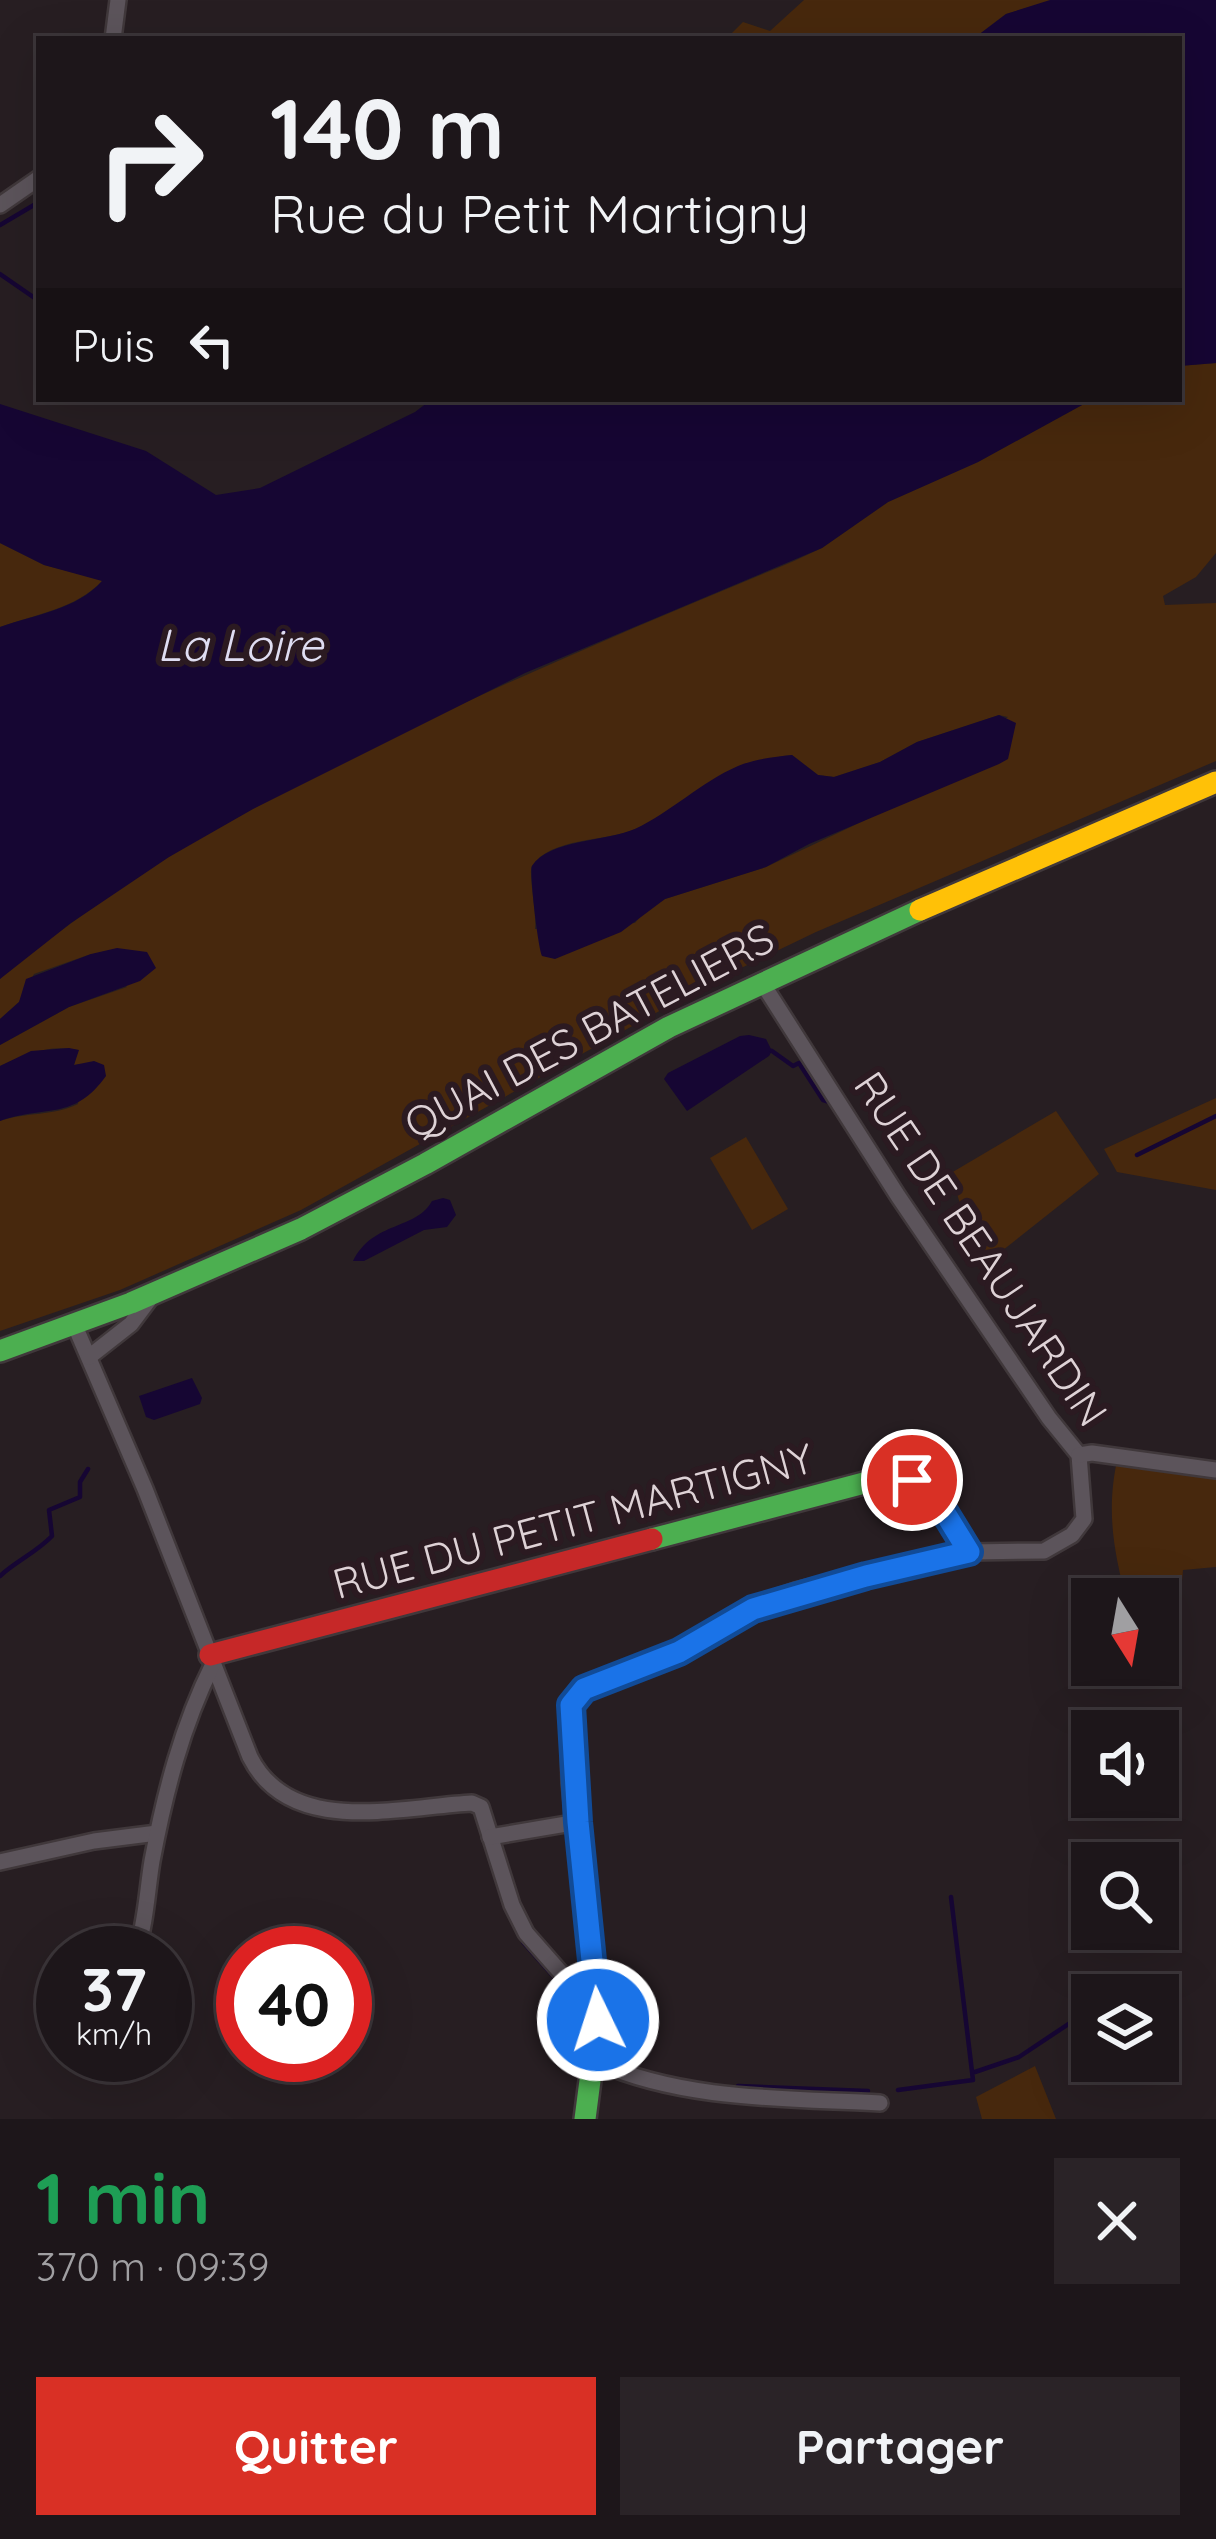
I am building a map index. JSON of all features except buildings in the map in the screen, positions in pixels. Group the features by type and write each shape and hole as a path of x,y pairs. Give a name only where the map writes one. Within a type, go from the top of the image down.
{"street":[{"path":"113,36 118,0"},
{"path":"0,205 36,180"},
{"name":"QUAI DES BATELIERS","path":"0,1351 151,1297 346,1206 761,981 912,911 1216,782"},
{"name":"RUE DE BEAUJARDIN","path":"761,981 911,1215 1048,1418 1079,1455 1084,1519 1072,1534 1044,1551 969,1552"},
{"path":"89,1357 131,1324 151,1297"},
{"path":"75,1326 260,1776 294,1803 336,1812 472,1803 481,1808 501,1878 526,1933 562,1974 588,2017 597,2062"},
{"path":"1079,1455 1216,1470"},
{"name":"RUE DU PETIT MARTIGNY","path":"212,1659 883,1478 906,1477 923,1486 969,1552"},
{"path":"585,2119 597,2062 592,1940 571,1711 584,1689 679,1652 773,1601 969,1552"},
{"path":"141,1926 157,1833 192,1707 212,1659"},
{"path":"490,1837 578,1822"},
{"path":"0,1862 94,1840 157,1833"},
{"path":"597,2062 705,2092 880,2103"}],"shaded area":[{"path":"804,0 1054,0 1006,14 977,36 729,36 743,22 770,31"},
{"path":"1216,363 1216,553 1196,577 1163,596 1165,605 1216,603 1216,761 816,932 708,984 301,1210 120,1290 0,1331 0,1121 78,1104 82,1064 74,1065 78,1050 57,1048 0,1066 0,1045 69,1007 127,987 91,954 34,974 19,1002 0,1019 0,979 7,970 151,868 323,772 478,697 822,548 888,502 978,462 1088,402 1182,402 1182,366","holes":["999,715 1008,717 895,806 766,867 665,899 635,923 535,929 531,870 552,850 635,829 728,775 768,759 792,755 818,775 834,777 880,762 917,742"]},
{"path":"0,543 44,565 103,580 68,604 0,627"},
{"path":"1216,1098 1216,1190 1117,1172 1104,1149"},
{"path":"1056,1111 1099,1174 979,1269 951,1173"},
{"path":"746,1137 788,1209 752,1230 710,1158"},
{"path":"1118,1456 1216,1470 1216,1567 1183,1570 1179,1593 1179,1578 1121,1578 1112,1493"},
{"path":"1035,2066 1056,2119 982,2119 976,2097"}],"water":[{"path":"1050,0 1216,0 1216,363 1182,366 1182,36 977,36 1006,14"},
{"name":"La Loire","path":"428,402 1088,402 978,462 888,502 822,548 525,673 253,809 169,857 71,923 0,979 0,627 68,605 102,581 44,565 0,543 0,404 146,451 216,495 260,488"},
{"path":"999,715 1016,723 1008,759 999,764 809,844 766,867 665,899 621,932 555,959 542,956 531,871 551,851 635,829 744,764 792,755 818,775 834,777"},
{"path":"117,948 147,952 156,968 140,981 69,1007 0,1045 0,1019 19,1002 26,979"},
{"path":"749,1035 766,1039 772,1051 769,1056 687,1111 664,1079 668,1073"},
{"path":"79,1050 74,1065 94,1061 104,1065 106,1076 94,1090 70,1106 0,1121 0,1066 31,1051"},
{"path":"443,1198 450,1200 456,1215 447,1227 424,1230 364,1261 353,1261 372,1239"},
{"path":"192,1378 202,1398 200,1404 154,1420 146,1417 139,1396"}],"waterway":[{"path":"0,225 36,204"},
{"path":"0,274 36,299"},
{"path":"772,1051 793,1066 799,1063 823,1100 830,1102"},
{"path":"1137,1155 1216,1116"},
{"path":"0,1576 52,1536 49,1510 80,1497 80,1482 88,1469"},
{"path":"898,2090 973,2080 951,1897"},
{"path":"523,1942 561,1985"},
{"path":"608,2010 610,2032"},
{"path":"578,2016 585,2060"},
{"path":"975,2072 1019,2057 1071,2022"},
{"path":"613,2050 629,2067"},
{"path":"738,2086 868,2091"}],"traffic: fast":[{"path":"0,1351 131,1303 301,1229 669,1027 920,910"},
{"path":"585,2119 598,2019 573,1783 571,1705 584,1689 679,1652 753,1609 969,1552 926,1492 915,1484 883,1478 652,1539"}],"traffic: slow":[{"path":"920,910 1216,782"}],"traffic: jam":[{"path":"210,1655 652,1539"}],"route":[{"path":"598,2020 571,1705 584,1689 679,1652 753,1609 969,1552 937,1500 912,1480"}]}
